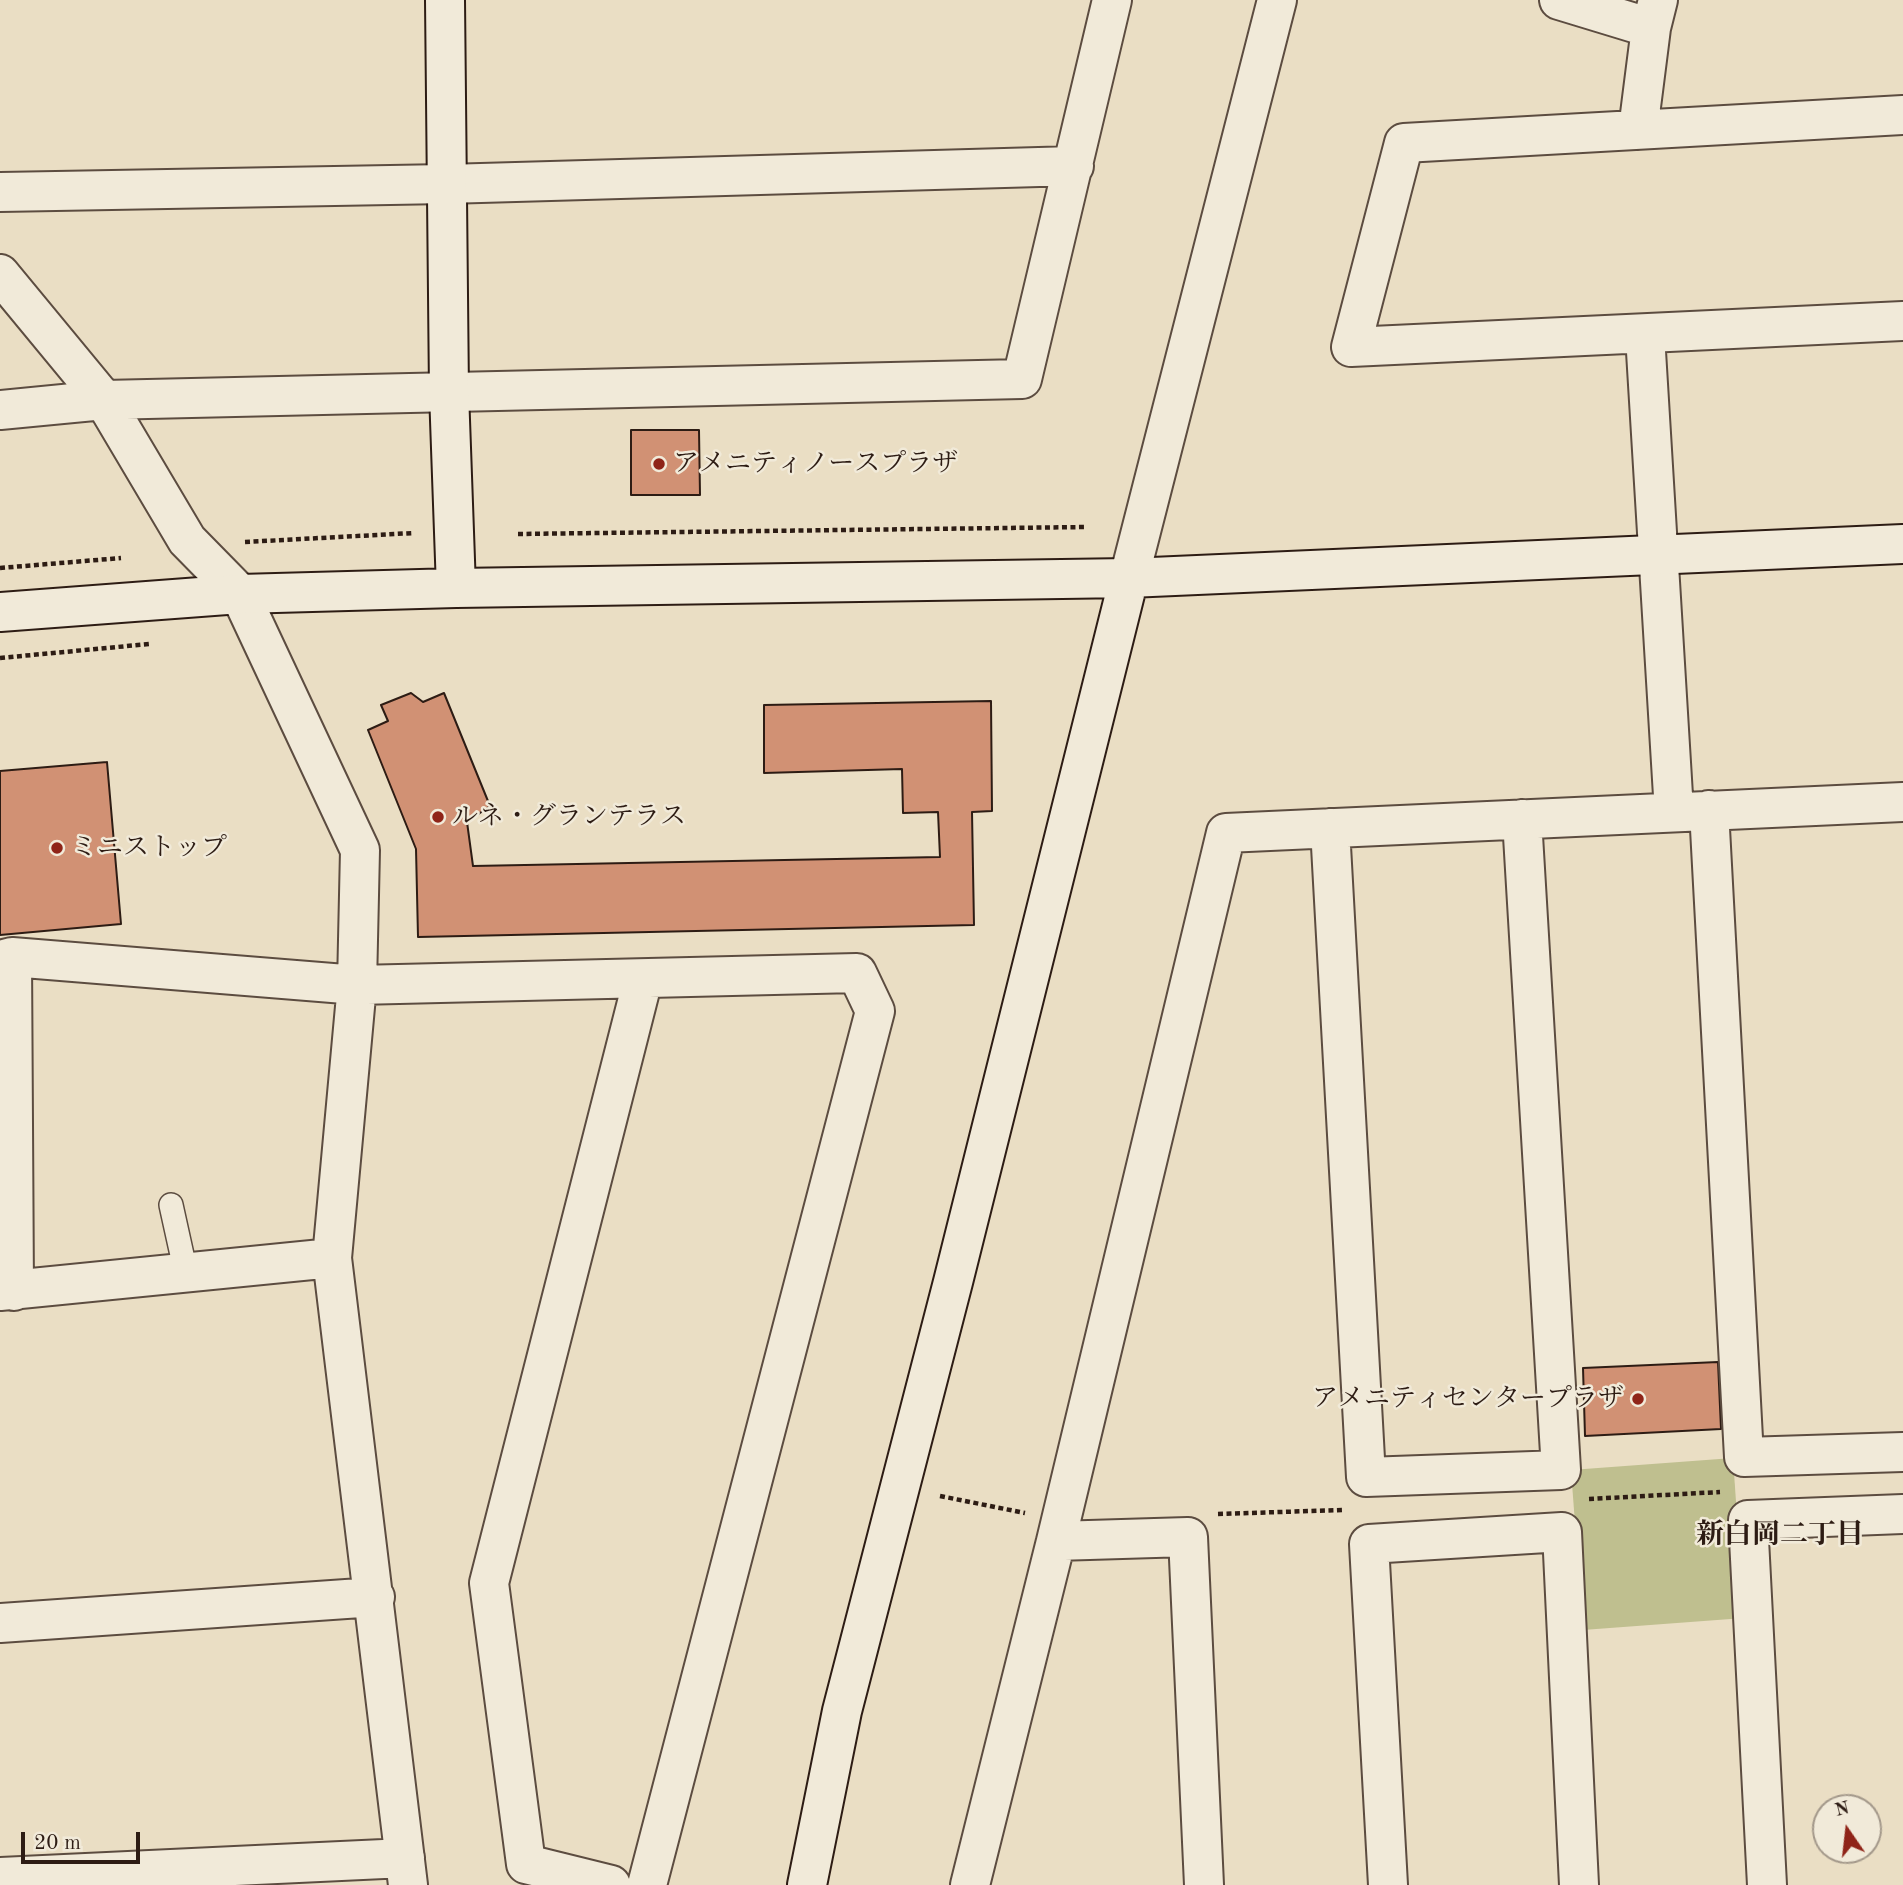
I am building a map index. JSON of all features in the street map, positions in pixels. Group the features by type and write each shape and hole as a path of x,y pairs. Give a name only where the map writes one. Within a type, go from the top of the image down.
{"street":[{"path":"445,0 449,392 456,588"},
{"path":"0,410 104,400 1022,379 1112,0"},
{"path":"807,1885 842,1711 1277,0"},
{"path":"1559,0 1655,14 1638,130"},
{"path":"1903,115 1404,143 1351,347 1903,321"},
{"path":"0,192 446,184 1074,166"},
{"path":"0,274 104,400 191,545 240,594 360,850 357,985 332,1258 407,1871 97,1879 0,1877"},
{"path":"1645,335 1658,555 1692,811 1744,1457 1903,1452"},
{"path":"0,612 240,594 456,588 1129,578 1903,544"},
{"path":"970,1885 1056,1541 1226,833 1903,802"},
{"path":"1330,828 1366,1477 1561,1470 1522,819"},
{"path":"332,1258 7,1291 6,959 357,985 857,974 875,1011 648,1885"},
{"path":"611,1885 526,1864 489,1583 643,979"},
{"path":"1768,1885 1748,1520 1903,1514"},
{"path":"1388,1885 1369,1544 1562,1532 1579,1885"},
{"path":"1056,1541 1188,1537 1204,1885"},
{"path":"0,1623 375,1598"}],"lane":[{"path":"171,1205 186,1273"}],"path":[{"path":"518,534 1086,527"},
{"path":"191,545 417,533"},
{"path":"0,568 121,558"},
{"path":"0,658 149,644"}],"green space":[{"path":"1733,1458 1744,1618 1583,1630 1571,1470"}],"building":[{"path":"631,430 699,430 700,495 631,495"},
{"name":"ルネ・グランテラス","path":"411,693 423,702 444,693 490,806 467,822 473,866 940,857 938,812 903,813 902,769 764,773 764,705 991,701 992,811 972,812 974,925 418,937 416,849 368,730 388,721 381,705"},
{"name":"ミニストップ","path":"107,762 121,924 0,935 0,771"},
{"path":"1718,1362 1721,1429 1585,1436 1583,1368"}],"place":[{"name":"アメニティノースプラザ","path":"659,464"},
{"name":"ルネ・グランテラス","path":"438,817"},
{"name":"ミニストップ","path":"57,848"},
{"name":"アメニティセンタープラザ","path":"1638,1399"}],"district":[{"name":"新白岡二丁目","path":"1780,1536"}]}
